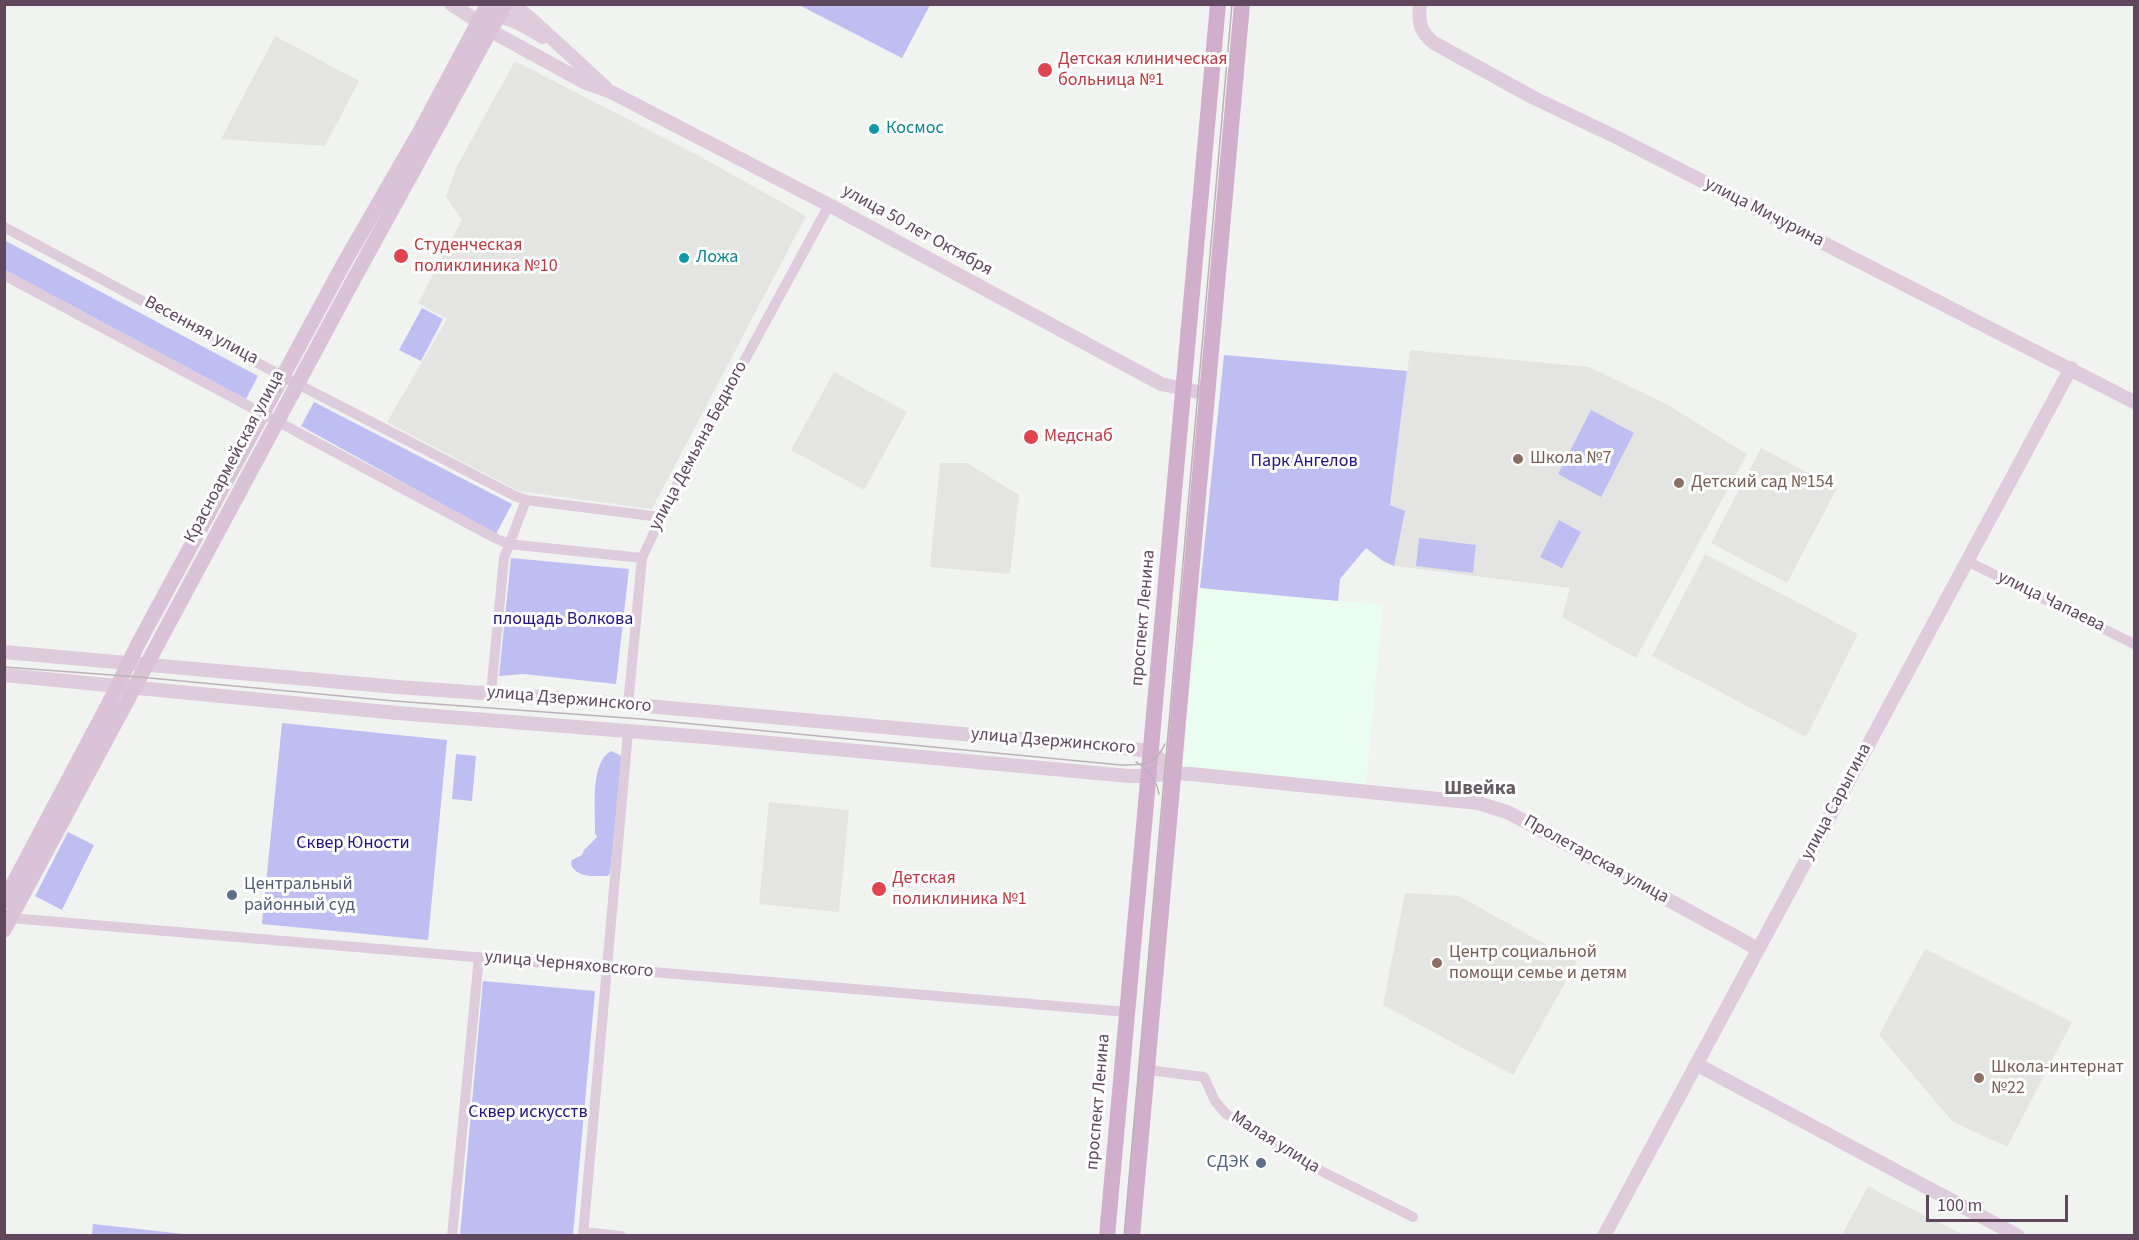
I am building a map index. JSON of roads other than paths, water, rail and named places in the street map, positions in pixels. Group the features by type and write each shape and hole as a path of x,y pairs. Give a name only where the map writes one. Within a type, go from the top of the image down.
{"main road":[{"name":"Красноармейская улица","path":"485,26 488,4"},
{"name":"проспект Ленина","path":"1107,1236 1218,4"},
{"path":"1132,1236 1242,4"},
{"name":"Красноармейская улица","path":"8,924 134,688 290,380 344,263 419,133 485,26 502,10"},
{"name":"Красноармейская улица","path":"4,901 129,662 270,418"}],"street":[{"name":"улица 50 лет Октября","path":"451,4 485,26 586,83 611,92 829,205 1161,384 1208,394"},
{"name":"улица 50 лет Октября","path":"512,4 611,92"},
{"name":"улица Мичурина","path":"1420,4 1419,19 1423,34 1434,43 1534,98 1616,137 2134,402"},
{"path":"502,10 516,22 564,50"},
{"name":"улица Демьяна Бедного","path":"628,705 642,558 660,517 829,205"},
{"name":"Весенняя улица","path":"4,227 290,380 526,500 660,517"},
{"path":"4,275 508,544 642,558"},
{"name":"улица Сарыгина","path":"1604,1236 2071,368"},
{"path":"490,693 504,558 526,500"},
{"name":"улица Чапаева","path":"1967,561 2134,644"},
{"name":"улица Дзержинского","path":"4,652 1150,751 1175,772"},
{"name":"улица Дзержинского","path":"4,675 397,713 1148,777 1175,772"},
{"path":"621,1236 583,1234 628,732"},
{"name":"Пролетарская улица","path":"1175,772 1452,800 1490,806 1518,817 1610,866 1758,949"},
{"name":"улица Черняховского","path":"8,924 479,957 1127,1012"},
{"path":"452,1236 479,957"},
{"path":"1696,1064 2018,1236"},
{"name":"Малая улица","path":"1147,1070 1204,1077 1215,1101 1227,1114 1325,1173 1413,1217"}],"tram line":[{"path":"1124,1236 1232,4"},
{"path":"4,667 394,701 641,719 1121,765 1147,763 1157,757 1165,744"},
{"path":"1136,762 1151,775 1159,794"}],"place":[{"name":"Детская клиническая больница №1","path":"1045,70"},
{"name":"Космос","path":"874,129"},
{"name":"Студенческая поликлиника №10","path":"401,256"},
{"name":"Ложа","path":"684,258"},
{"name":"Медснаб","path":"1031,437"},
{"name":"Школа №7","path":"1518,459"},
{"name":"Детский сад №154","path":"1679,483"},
{"name":"Детская поликлиника №1","path":"879,889"},
{"name":"Центральный районный суд","path":"232,895"},
{"name":"Центр социальной помощи семье и детям","path":"1437,963"},
{"name":"Школа-интернат №22","path":"1979,1078"},
{"name":"СДЭК","path":"1261,1163"}],"district":[{"name":"Швейка","path":"1480,790"}],"park label":[{"name":"Парк Ангелов","path":"1304,462"},
{"name":"площадь Волкова","path":"563,620"},
{"name":"Сквер Юности","path":"353,844"},
{"name":"Сквер искусств","path":"528,1113"}]}
